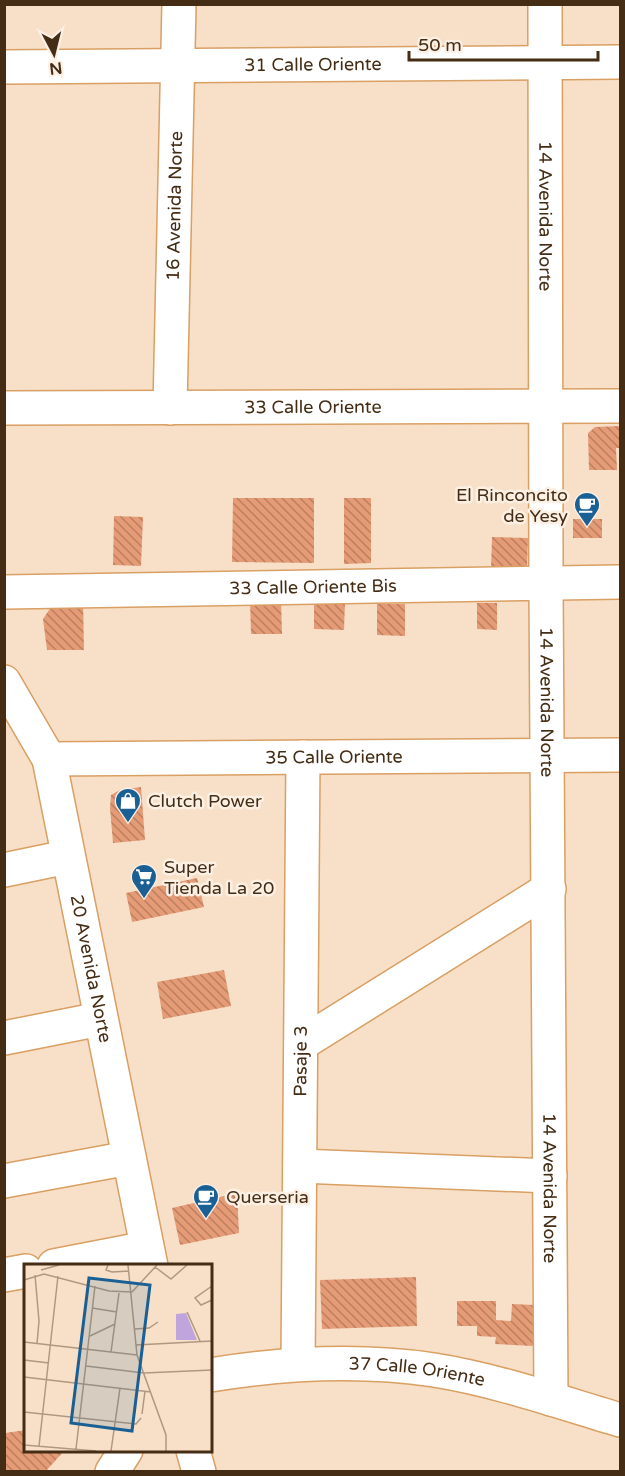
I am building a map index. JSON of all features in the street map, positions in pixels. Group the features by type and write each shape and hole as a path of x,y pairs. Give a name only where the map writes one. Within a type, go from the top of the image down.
{"street":[{"name":"16 Avenida Norte","path":"170,408 179,4"},
{"name":"14 Avenida Norte","path":"545,4 551,1399"},
{"name":"31 Calle Oriente","path":"4,67 621,62"},
{"name":"33 Calle Oriente","path":"4,408 621,406"},
{"name":"33 Calle Oriente Bis","path":"4,592 621,582"},
{"name":"20 Avenida Norte","path":"4,682 49,759 149,1257"},
{"name":"35 Calle Oriente","path":"49,759 621,755"},
{"name":"Pasaje 3","path":"298,1364 303,757"},
{"path":"4,870 67,857"},
{"path":"301,1044 549,889"},
{"path":"4,1038 100,1020"},
{"path":"4,1181 129,1158"},
{"path":"300,1166 550,1176"},
{"path":"75,1264 149,1257"},
{"path":"4,1275 24,1271"},
{"name":"37 Calle Oriente","path":"212,1376 258,1367 298,1364 400,1366 437,1370 551,1399 621,1420"},
{"path":"112,1472 125,1452"},
{"path":"194,1452 199,1472"}],"building":[{"path":"620,426 620,448 616,448 617,470 589,470 588,433 595,427"},
{"path":"233,498 314,498 314,563 232,562"},
{"path":"344,498 371,498 371,563 344,564"},
{"path":"114,516 143,517 141,566 113,565"},
{"name":"El Rinconcito de Yesy","path":"573,519 602,519 602,538 573,538"},
{"path":"492,537 528,538 527,569 491,568"},
{"path":"281,599 282,634 251,634 250,600"},
{"path":"83,601 84,650 47,650 43,619 51,607"},
{"path":"314,602 345,602 344,630 314,629"},
{"path":"477,603 497,603 497,630 477,629"},
{"path":"377,604 405,604 405,636 377,635"},
{"name":"Clutch Power","path":"141,787 145,840 113,843 111,795 120,790"},
{"path":"197,878 204,907 132,922 126,893"},
{"path":"224,970 231,1006 163,1019 157,982"},
{"name":"Querseria","path":"237,1193 239,1233 180,1245 172,1208"},
{"path":"416,1277 417,1326 322,1329 320,1280"},
{"path":"457,1301 496,1301 496,1320 511,1321 512,1304 534,1305 533,1346 495,1344 496,1337 477,1336 477,1326 457,1326"},
{"path":"24,1430 24,1452 63,1452 45,1472 5,1472 5,1433"}],"place":[{"name":"El Rinconcito de Yesy","path":"587,528"},
{"name":"Clutch Power","path":"128,824"},
{"name":"Super Tienda La 20","path":"144,900"},
{"name":"Querseria","path":"206,1220"}]}
